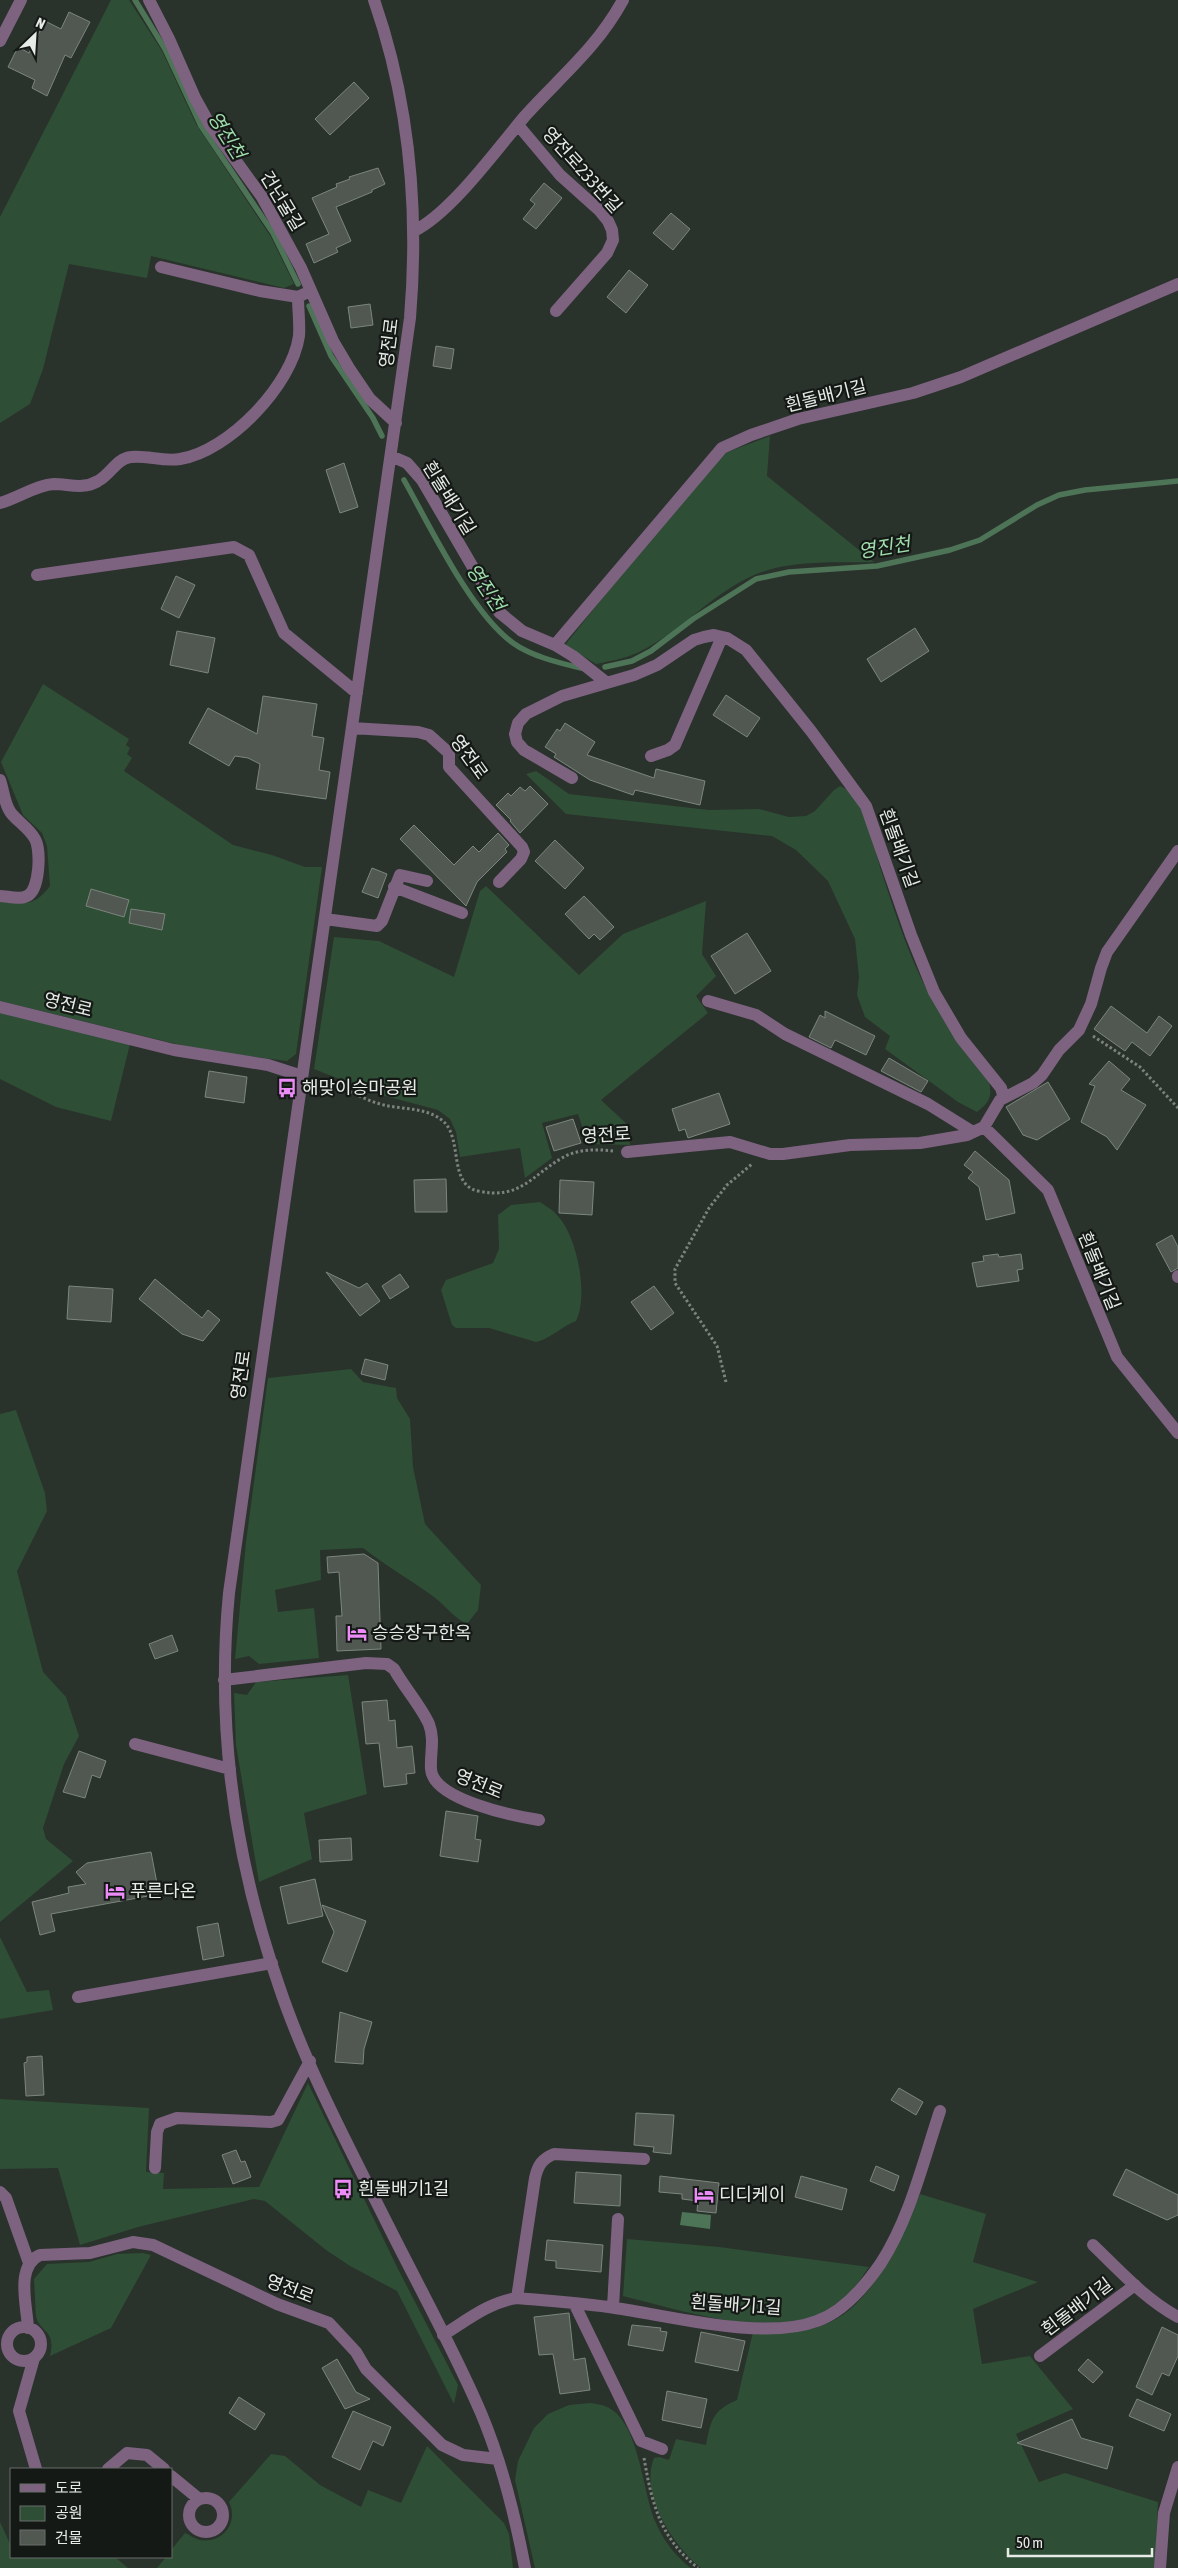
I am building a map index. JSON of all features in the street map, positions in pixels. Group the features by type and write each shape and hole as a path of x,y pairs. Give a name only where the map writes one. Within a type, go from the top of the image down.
{"street":[{"path":"0,42 21,0"},
{"name":"건넌굴길","path":"149,0 169,39 195,98 210,125 262,197 301,268 333,342 370,399 396,423"},
{"name":"영전로","path":"374,0 384,29 400,93 410,160 414,231 410,318 229,1593 224,1680 230,1769 246,1866 272,1963 297,2034 358,2164 482,2415 511,2501 525,2568"},
{"name":"영전로233번길","path":"414,231 436,216 456,196 518,125 586,54 600,38 623,0"},
{"name":"영전로233번길","path":"518,125 560,175 608,221 612,230 612,240 607,253 556,311"},
{"path":"161,268 298,298 311,291"},
{"name":"흰돌배기길","path":"555,645 722,448 751,435 798,419 913,393 961,377 1178,284"},
{"path":"0,502 53,484 90,485 100,480 122,460 131,456 158,461 182,459 203,452 221,441 248,421 281,379 292,359 299,336 298,298"},
{"name":"흰돌배기길","path":"391,456 407,463 422,480 499,612 522,631 555,645 590,668 607,683"},
{"path":"37,575 234,547 249,555 284,633 357,693"},
{"path":"572,778 524,750 517,742 515,734 518,723 526,714 540,705 657,665 694,640 714,635 722,637 675,745 668,750 651,756"},
{"name":"흰돌배기길","path":"722,637 746,650 758,663 866,806 911,935 934,992 961,1038 1001,1088 1004,1098"},
{"name":"영전로","path":"352,728 418,732 429,736 448,753 449,767 522,846 524,852 521,859 499,882"},
{"path":"0,780 11,814 22,823 35,839 40,852 32,893 25,898 0,896"},
{"path":"978,1129 1004,1098 1042,1075 1059,1050 1079,1030 1092,1004 1100,968 1108,952 1178,851"},
{"path":"325,919 377,926 382,921 400,875 427,881"},
{"path":"394,887 462,913"},
{"name":"흰돌배기길","path":"708,1001 756,1015 785,1034 978,1129 1048,1190 1117,1357 1130,1376 1178,1433"},
{"name":"영전로","path":"0,1007 174,1050 268,1066 302,1076"},
{"name":"영전로","path":"627,1152 730,1142 770,1154 850,1145 938,1141 978,1129"},
{"name":"영전로","path":"224,1680 366,1663 387,1664 394,1669 429,1724 433,1740 431,1770 434,1780 444,1790 514,1816 540,1820"},
{"path":"135,1744 230,1769"},
{"path":"78,1997 272,1963"},
{"path":"155,2168 157,2132 160,2124 177,2118 271,2122 278,2120 310,2061"},
{"name":"흰돌배기1길","path":"443,2335 491,2306 503,2300 517,2298 613,2307 717,2325 763,2328 792,2326 817,2321 837,2311 862,2286 881,2263 907,2208 940,2111"},
{"path":"517,2298 535,2178 538,2166 544,2158 554,2154 644,2158"},
{"path":"0,2192 6,2198 29,2263 25,2277 28,2328 40,2338 40,2350 34,2358 19,2412 36,2468"},
{"path":"613,2307 618,2219"},
{"name":"영전로","path":"29,2263 40,2255 90,2252 133,2242 153,2245 278,2304 329,2323 356,2352 366,2369 442,2445 463,2455 484,2459 498,2459"},
{"name":"흰돌배기길","path":"1093,2245 1161,2307 1178,2316"},
{"name":"흰돌배기길","path":"1040,2356 1135,2285"},
{"path":"574,2303 641,2441 662,2449"},
{"path":"28,2328 13,2332 8,2341 8,2347 18,2359 23,2361 34,2358"},
{"path":"109,2468 128,2453 147,2455 163,2468"},
{"path":"1160,2568 1164,2513 1178,2467"},
{"path":"172,2477 199,2500"}],"path":[{"path":"1079,1030 1094,1036 1140,1067 1178,1108"},
{"name":"영전로","path":"302,1076 323,1081 384,1105 423,1111 437,1117 446,1124 453,1137 460,1174 465,1184 475,1191 491,1194 519,1189 563,1158 580,1152 600,1150 627,1152"},
{"path":"726,1382 717,1346 675,1283 675,1269 709,1208 727,1185 745,1168 770,1154"},
{"path":"641,2441 649,2489 659,2523 681,2555 698,2568"}],"green space":[{"path":"111,0 129,0 162,51 196,124 271,237 294,284 284,288 151,256 147,278 69,264 43,369 30,404 0,423 0,217"},
{"path":"770,436 767,476 874,562 811,563 764,571 721,594 652,645 622,658 596,664 565,645 629,565 725,453"},
{"path":"43,684 129,739 126,745 130,748 127,754 132,758 124,771 233,845 272,855 305,867 322,867 296,1054 287,1061 201,1050 0,1001 0,901 28,903 39,898 50,886 47,846 42,833 23,815 1,762"},
{"path":"536,771 569,794 709,810 759,809 789,817 806,816 815,811 840,786 849,791 863,811 890,899 904,938 927,990 989,1081 990,1095 985,1105 977,1112 958,1102 885,1049 890,1036 865,1017 857,995 859,977 855,939 828,881 796,850 772,836 566,814 526,774"},
{"path":"486,886 579,975 623,934 706,901 702,954 716,976 696,996 708,1013 601,1100 628,1125 630,1145 588,1144 578,1114 542,1123 552,1158 525,1178 520,1148 460,1157 456,1132 450,1119 438,1110 374,1093 314,1069 334,937 379,941 454,977 480,891"},
{"path":"0,1013 130,1044 111,1121 56,1107 0,1079"},
{"path":"540,1202 554,1212 563,1223 575,1250 581,1281 580,1310 576,1321 545,1339 536,1342 489,1328 456,1328 452,1325 441,1290 446,1280 493,1263 499,1249 498,1215 511,1205"},
{"path":"351,1369 363,1382 396,1388 397,1398 410,1419 413,1467 425,1524 481,1585 478,1610 467,1624 458,1619 434,1597 363,1548 320,1550 321,1580 275,1590 278,1612 314,1608 319,1658 259,1664 249,1656 235,1659 246,1542 268,1378"},
{"path":"16,1410 45,1493 47,1511 17,1571 43,1672 66,1697 79,1736 64,1764 43,1828 46,1839 73,1861 0,1922 0,1414"},
{"path":"348,1675 367,1794 304,1813 312,1859 259,1882 236,1745 234,1693 247,1695 256,1682"},
{"path":"0,1937 27,1992 49,1990 53,2010 0,2019"},
{"path":"308,2083 398,2269 458,2385 454,2404 397,2291 350,2266 326,2250 265,2201 254,2199 138,2227 80,2245 58,2168 0,2169 0,2099 149,2108 146,2172 164,2173 163,2189 259,2187"},
{"path":"920,2194 986,2214 973,2262 1038,2282 973,2309 982,2364 1030,2356 1073,2409 1016,2434 1039,2482 1065,2473 1158,2502 1155,2568 701,2568 680,2547 670,2533 655,2503 651,2487 651,2472 654,2458 659,2457 669,2460 676,2439 706,2445 709,2429 714,2417 722,2408 737,2400 753,2332 787,2332 821,2326 839,2317 855,2305 882,2270"},
{"path":"627,2239 719,2247 869,2267 842,2301 814,2316 788,2322 732,2321 703,2316 623,2296"},
{"path":"143,2253 151,2255 111,2328 50,2356 50,2337 36,2317 34,2279 47,2264 89,2262 117,2254"},
{"path":"590,2403 605,2406 617,2414 626,2426 633,2441 651,2510 659,2529 675,2553 691,2568 535,2568 515,2480 518,2461 534,2428 548,2414 569,2405"},
{"path":"427,2446 504,2523 509,2534 513,2568 157,2568 165,2558 172,2558 172,2549 185,2533 196,2539 208,2540 216,2539 227,2530 232,2517 229,2502 271,2454 285,2456 320,2485 361,2507 368,2490 401,2503"},
{"path":"0,2522 10,2544 10,2558 116,2558 128,2568 0,2568"}],"shaded area":[{"path":"682,2212 711,2215 710,2229 680,2225"}],"building":[{"path":"69,12 90,22 71,58 65,55 47,96 32,88 35,80 8,67 18,47 29,53 45,21 61,29"},
{"path":"354,82 369,98 330,135 315,119"},
{"path":"378,168 385,184 372,190 372,192 336,207 351,241 336,248 338,252 314,263 306,244 329,234 312,198 337,187 336,184 350,179 349,177"},
{"path":"544,183 562,198 536,229 523,219 535,204 530,200"},
{"path":"671,213 690,229 673,250 653,233"},
{"path":"629,270 648,285 626,313 607,297"},
{"path":"370,304 373,325 351,328 348,307"},
{"path":"436,346 454,349 451,369 433,366"},
{"path":"344,463 358,507 340,513 326,470"},
{"path":"176,576 195,585 179,618 161,609"},
{"path":"915,628 929,651 881,682 867,659"},
{"path":"177,631 215,638 208,673 170,665"},
{"path":"726,695 760,718 747,737 713,715"},
{"path":"263,696 317,704 312,736 324,738 319,770 330,772 326,799 256,789 260,764 248,758 235,756 229,766 189,743 208,708 257,734"},
{"path":"565,723 595,742 587,755 654,778 656,769 705,781 700,805 635,790 633,795 590,780 554,757 556,754 545,747 557,729 560,731"},
{"path":"530,786 548,804 520,833 511,820 496,805 508,793 511,796 520,787 525,791"},
{"path":"414,825 454,865 473,846 479,852 498,833 509,845 505,849 507,852 477,882 466,906 400,839"},
{"path":"555,840 584,868 565,889 535,861"},
{"path":"372,868 387,874 378,898 362,892"},
{"path":"91,889 129,900 124,917 86,906"},
{"path":"584,896 614,927 600,940 594,934 589,939 565,914"},
{"path":"131,909 165,914 162,930 129,923"},
{"path":"747,933 771,971 735,994 711,956"},
{"path":"1111,1006 1147,1033 1159,1016 1172,1026 1150,1056 1132,1042 1125,1051 1094,1029"},
{"path":"825,1011 875,1036 866,1055 835,1040 831,1048 809,1037 820,1015 825,1018"},
{"path":"889,1058 928,1081 921,1092 881,1071"},
{"path":"1109,1061 1130,1079 1121,1090 1146,1105 1117,1150 1107,1137 1081,1122 1095,1086 1089,1084"},
{"path":"209,1071 247,1077 244,1103 205,1097"},
{"path":"1048,1082 1070,1119 1037,1140 1023,1135 1006,1107"},
{"path":"719,1093 730,1124 688,1138 685,1129 679,1131 672,1109"},
{"path":"573,1119 581,1143 554,1151 546,1127"},
{"path":"975,1151 1009,1180 1015,1213 986,1220 979,1187 968,1178 973,1172 964,1165"},
{"path":"446,1179 447,1212 415,1212 414,1180"},
{"path":"560,1180 594,1182 592,1215 559,1213"},
{"path":"1172,1235 1178,1247 1178,1268 1171,1272 1156,1244"},
{"path":"998,1254 999,1257 1021,1254 1023,1269 1017,1270 1019,1281 977,1287 972,1263 984,1261 983,1256"},
{"path":"326,1272 359,1288 367,1283 380,1301 360,1316"},
{"path":"400,1274 409,1287 390,1299 382,1286"},
{"path":"155,1279 202,1318 208,1310 220,1320 203,1341 182,1334 139,1299"},
{"path":"69,1286 113,1289 111,1322 67,1319"},
{"path":"654,1286 674,1313 651,1330 631,1302"},
{"path":"365,1359 388,1365 385,1380 361,1374"},
{"path":"364,1554 378,1563 381,1649 337,1651 336,1616 342,1616 339,1572 328,1573 327,1557"},
{"path":"172,1635 178,1651 155,1659 149,1644"},
{"path":"387,1700 389,1721 395,1720 397,1748 412,1746 415,1773 406,1774 407,1784 384,1787 379,1743 366,1744 362,1702"},
{"path":"79,1751 106,1761 100,1778 92,1775 85,1798 63,1792"},
{"path":"446,1811 478,1816 475,1839 481,1840 478,1862 440,1856"},
{"path":"351,1838 352,1860 320,1862 319,1840"},
{"path":"151,1852 159,1894 51,1914 55,1931 40,1935 32,1902 69,1893 68,1887 86,1884 76,1872 87,1863"},
{"path":"315,1879 323,1916 288,1924 280,1887"},
{"path":"322,1905 366,1921 347,1972 322,1962 334,1932"},
{"path":"218,1923 224,1956 203,1960 197,1927"},
{"path":"340,2012 372,2022 364,2049 363,2064 335,2062"},
{"path":"42,2056 44,2095 26,2096 24,2063 27,2062 27,2057"},
{"path":"899,2088 923,2102 916,2115 891,2100"},
{"path":"636,2113 674,2115 671,2154 653,2152 654,2147 634,2145"},
{"path":"236,2150 241,2162 245,2161 251,2177 233,2184 222,2155"},
{"path":"876,2166 899,2176 894,2191 870,2181"},
{"path":"1126,2169 1178,2195 1178,2215 1167,2220 1113,2195"},
{"path":"576,2172 621,2175 620,2206 574,2203"},
{"path":"660,2176 719,2183 716,2213 697,2211 698,2201 682,2199 682,2194 659,2192"},
{"path":"801,2176 847,2189 842,2210 795,2197"},
{"path":"547,2240 603,2245 601,2272 556,2268 556,2261 545,2260"},
{"path":"569,2313 574,2360 585,2358 590,2390 560,2394 553,2354 539,2355 534,2317"},
{"path":"632,2325 661,2328 660,2331 667,2332 663,2351 628,2345"},
{"path":"1162,2327 1178,2335 1178,2356 1169,2376 1162,2373 1152,2395 1136,2387"},
{"path":"701,2332 745,2341 738,2371 695,2362"},
{"path":"337,2359 356,2392 370,2399 345,2409 322,2368"},
{"path":"1088,2359 1103,2372 1093,2383 1078,2370"},
{"path":"667,2391 707,2399 701,2428 662,2420"},
{"path":"239,2397 265,2414 255,2430 229,2413"},
{"path":"1137,2399 1171,2414 1164,2431 1129,2416"},
{"path":"353,2411 391,2427 383,2446 373,2441 360,2470 332,2457"},
{"path":"1072,2419 1081,2438 1113,2447 1107,2469 1017,2443"}],"waterway":[{"name":"영진천","path":"135,0 165,49 201,126 273,233 298,284"},
{"name":"영진천","path":"309,306 331,356 373,418 382,436"},
{"name":"영진천","path":"404,480 453,568 482,611 497,629 513,643 528,652 581,668"},
{"name":"영진천","path":"605,667 632,661 651,651 693,619 756,579 789,572 877,566 950,550 980,540 1037,505 1059,495 1085,490 1178,481"}],"place":[{"name":"해맞이승마공원","path":"287,1088"},
{"name":"승승장구한옥","path":"357,1633"},
{"name":"푸른다온","path":"115,1891"},
{"name":"흰돌배기1길","path":"343,2189"},
{"name":"디디케이","path":"704,2195"}]}
